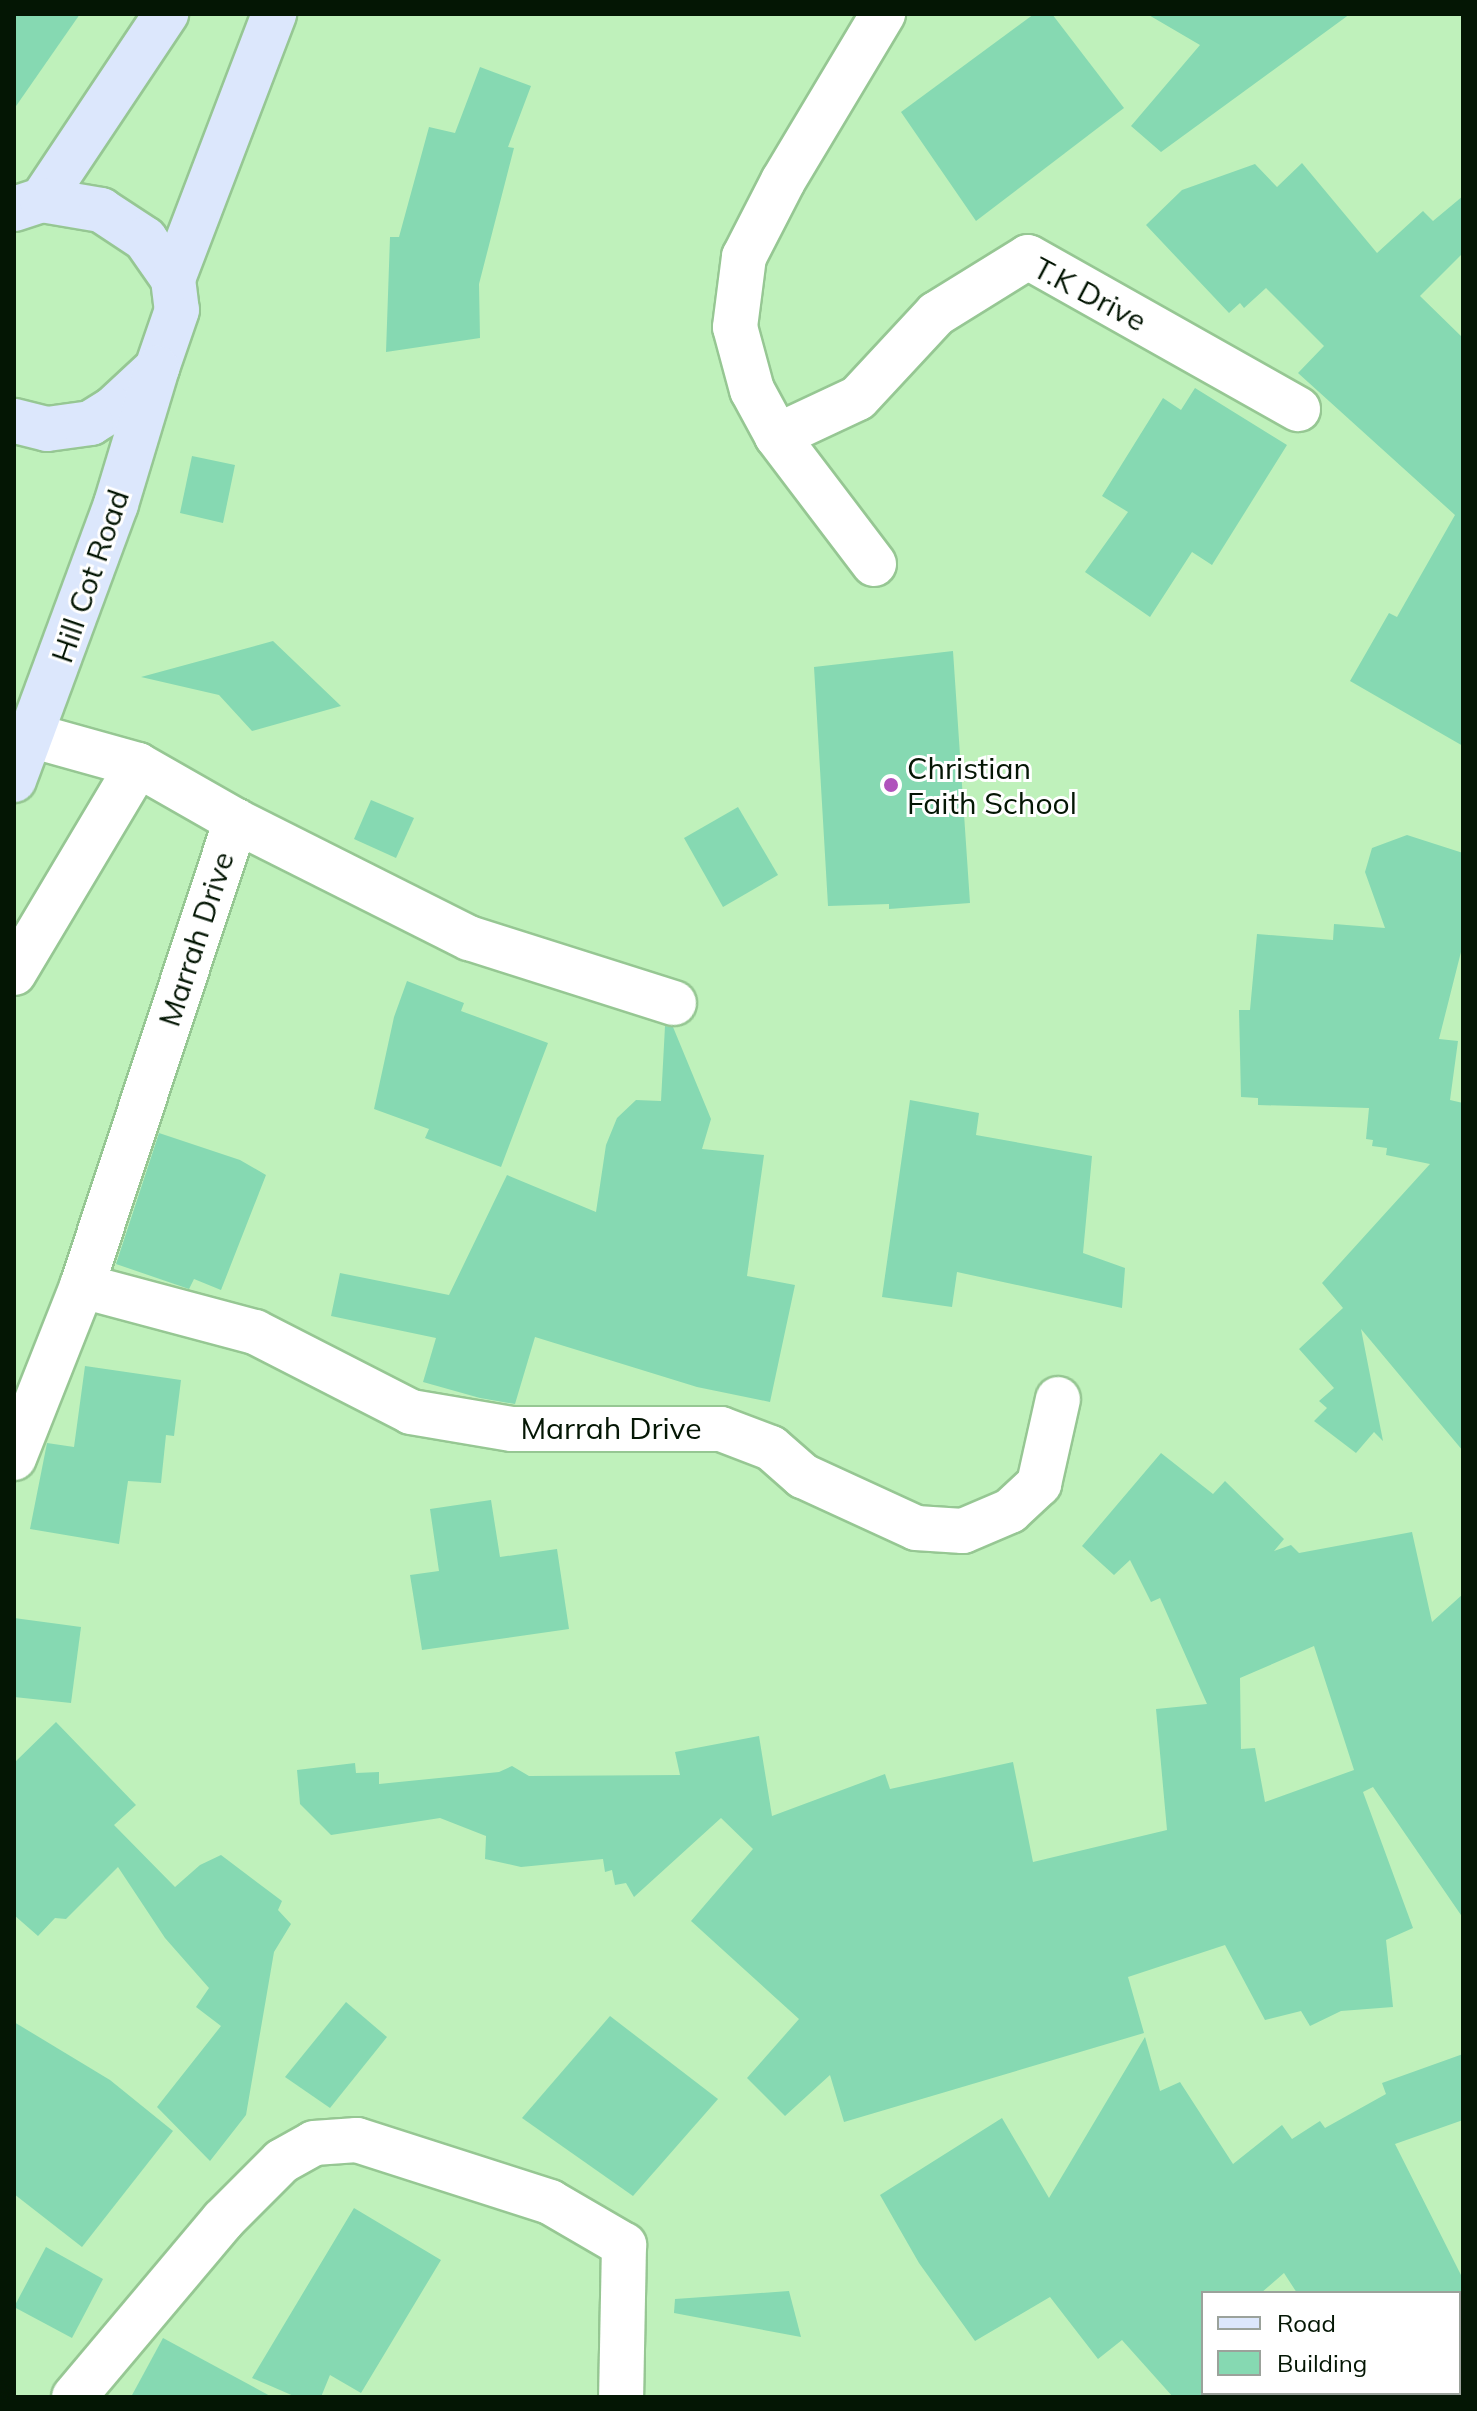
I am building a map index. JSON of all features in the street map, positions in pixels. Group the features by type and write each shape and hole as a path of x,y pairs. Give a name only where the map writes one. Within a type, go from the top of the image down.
{"main road":[{"path":"28,204 166,14"},
{"path":"173,279 274,14"},
{"path":"28,204 101,210 145,239 173,279"},
{"name":"Hill Cot Road","path":"14,780 34,736 116,504 177,310 173,279"},
{"path":"14,421 47,429 91,423 157,368"}],"street":[{"path":"874,564 777,436 752,390 735,327 744,257 783,181 883,14"},
{"name":"T.K Drive","path":"777,436 858,398 936,314 1028,257 1298,409"},
{"name":"Marrah Drive","path":"34,736 138,765 236,821 469,938 674,1003"},
{"path":"14,973 138,765"},
{"name":"Marrah Drive","path":"14,1458 82,1286 236,821"},
{"name":"Marrah Drive","path":"82,1286 255,1332 411,1412 512,1429 721,1429 771,1448 803,1476 916,1528 963,1531 1010,1511 1039,1484 1058,1399"},
{"path":"74,2397 223,2220 282,2161 314,2143 357,2140 550,2202 624,2245 621,2397"}],"building":[{"path":"14,14 80,14 14,109"},
{"path":"1034,14 1052,14 1124,108 976,221 901,112"},
{"path":"1147,14 1350,14 1161,152 1131,126 1200,45"},
{"path":"480,67 531,86 508,147 514,148 479,284 480,338 386,352 390,237 399,237 429,127 455,133"},
{"path":"1302,163 1377,253 1423,211 1433,221 1463,196 1463,253 1420,296 1463,338 1463,746 1350,681 1389,613 1397,617 1455,515 1298,373 1324,346 1266,288 1244,308 1240,303 1229,313 1146,225 1182,190 1255,164 1277,187"},
{"path":"1195,388 1287,445 1212,565 1192,552 1150,617 1085,572 1128,512 1102,496 1163,398 1181,410"},
{"path":"192,456 235,465 223,523 180,513"},
{"path":"273,641 341,706 252,731 219,695 141,677"},
{"name":"Christian Faith School","path":"953,651 970,903 889,909 889,904 828,906 814,667"},
{"path":"371,800 414,818 396,858 354,839"},
{"path":"738,807 778,875 723,907 684,838"},
{"path":"1407,835 1463,853 1463,944 1439,1039 1458,1041 1450,1100 1463,1103 1463,1451 1361,1329 1383,1441 1374,1432 1356,1453 1314,1421 1327,1408 1319,1401 1334,1388 1299,1349 1343,1308 1322,1283 1430,1164 1386,1155 1387,1148 1372,1146 1373,1140 1366,1139 1369,1108 1258,1105 1258,1098 1241,1097 1239,1010 1250,1010 1257,934 1333,940 1334,924 1385,928 1365,872 1372,848"},
{"path":"407,981 464,1003 461,1011 548,1043 501,1167 425,1138 429,1129 374,1109 394,1017"},
{"path":"665,1026 673,1027 711,1119 702,1149 764,1155 747,1276 795,1285 770,1402 697,1387 535,1337 515,1404 480,1398 423,1382 436,1338 331,1316 340,1273 449,1295 507,1175 596,1212 606,1145 617,1118 636,1100 661,1101"},
{"path":"910,1100 979,1113 976,1135 1092,1156 1083,1253 1125,1268 1122,1308 957,1272 952,1307 882,1297"},
{"path":"159,1133 240,1160 266,1175 221,1290 194,1279 189,1289 116,1264"},
{"path":"85,1366 181,1380 174,1436 166,1435 161,1483 128,1481 119,1544 30,1529 47,1443 74,1447"},
{"path":"1161,1453 1213,1494 1225,1481 1284,1539 1274,1551 1291,1545 1299,1553 1412,1532 1432,1622 1463,1594 1463,1918 1373,1787 1363,1792 1413,1928 1386,1940 1393,2007 1341,2011 1310,2026 1301,2011 1265,2020 1225,1945 1128,1977 1144,2033 844,2122 830,2075 785,2116 747,2078 799,2019 691,1921 753,1849 721,1818 634,1897 626,1883 615,1885 612,1870 605,1872 603,1859 521,1867 485,1859 486,1836 440,1818 331,1835 300,1804 297,1770 355,1763 356,1773 379,1772 379,1784 499,1772 512,1766 529,1776 680,1775 675,1752 759,1736 772,1816 885,1774 890,1789 1013,1762 1033,1862 1167,1830 1156,1709 1207,1704 1160,1598 1151,1602 1130,1560 1114,1575 1082,1546","holes":["1314,1646 1354,1770 1265,1802 1255,1748 1241,1749 1240,1678"]},
{"path":"491,1500 500,1557 557,1549 569,1629 422,1650 410,1575 439,1571 430,1509"},
{"path":"14,1618 81,1627 71,1703 14,1697"},
{"path":"56,1722 136,1805 114,1825 175,1887 200,1865 221,1855 282,1901 278,1910 291,1924 274,1952 246,2115 210,2161 157,2107 221,2026 196,2007 209,1988 165,1938 118,1867 66,1919 55,1918 38,1936 14,1915 14,1763"},
{"path":"346,2002 387,2037 330,2108 285,2077"},
{"path":"610,2016 718,2099 633,2196 522,2118"},
{"path":"14,2022 110,2080 173,2131 82,2247 14,2194"},
{"path":"1145,2037 1160,2091 1180,2082 1233,2164 1282,2125 1292,2139 1320,2121 1325,2128 1386,2094 1382,2083 1463,2054 1463,2120 1395,2144 1463,2279 1463,2293 1296,2291 1284,2273 1263,2291 1201,2291 1203,2397 1173,2397 1122,2340 1098,2359 1050,2297 975,2341 919,2263 880,2195 1002,2118 1049,2198"},
{"path":"354,2208 441,2260 361,2393 330,2375 321,2397 296,2397 252,2378"},
{"path":"46,2247 103,2279 72,2338 14,2307"},
{"path":"789,2291 801,2337 674,2313 675,2299"},
{"path":"163,2338 272,2397 131,2397"}],"place":[{"name":"Christian Faith School","path":"891,785"}]}
